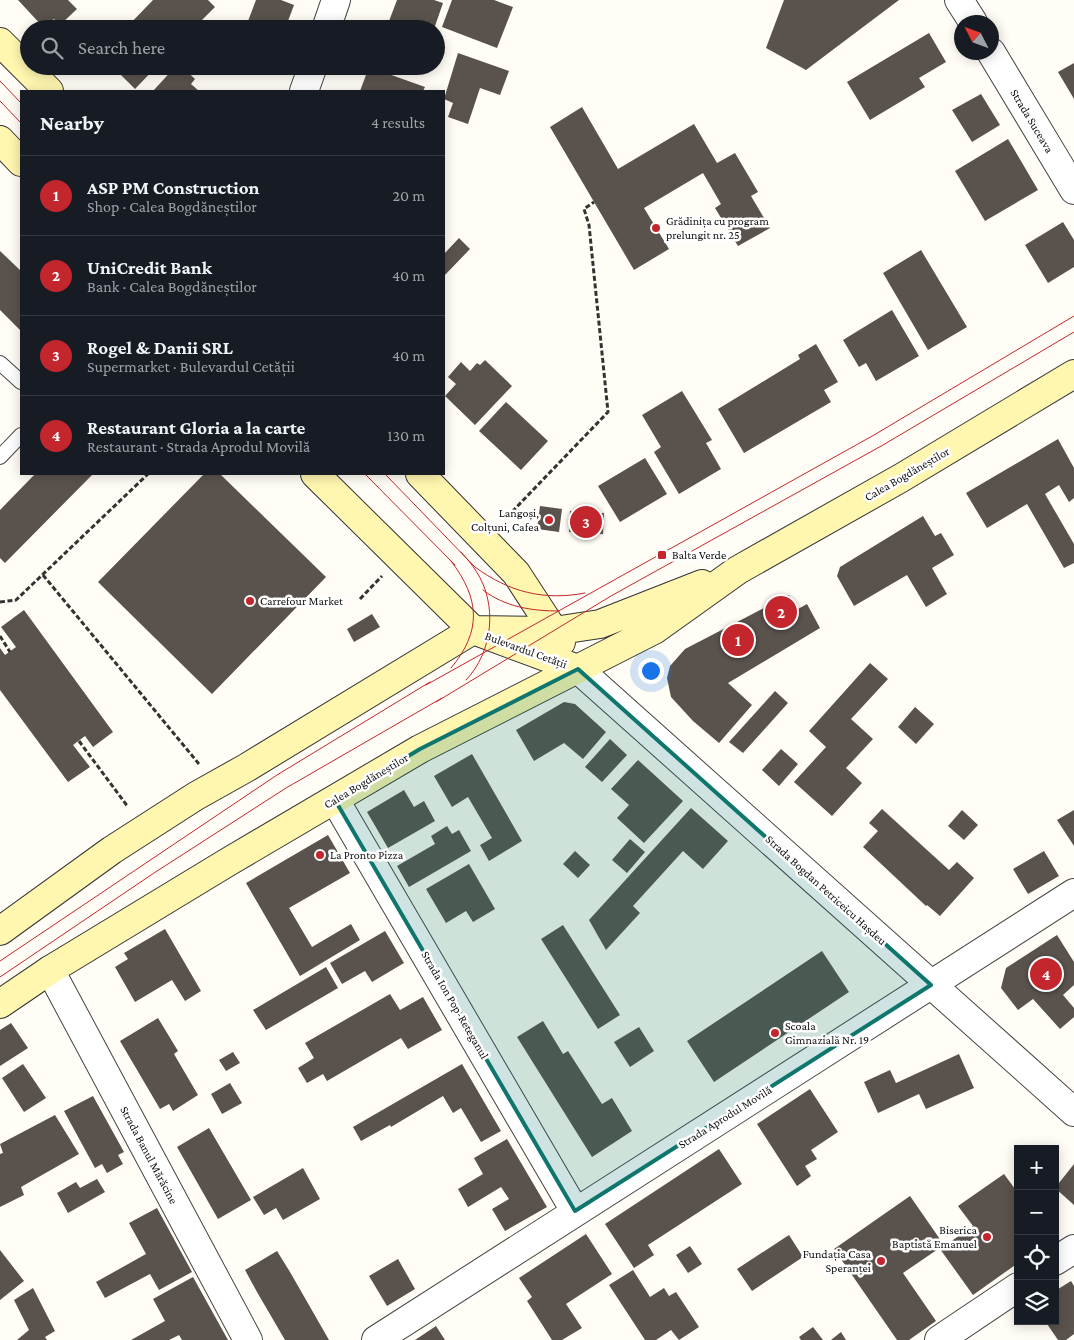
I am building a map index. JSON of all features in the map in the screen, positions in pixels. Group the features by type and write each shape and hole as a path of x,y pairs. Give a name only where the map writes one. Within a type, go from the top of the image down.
{"main road":[{"path":"0,42 20,62"},
{"path":"33,75 48,90"},
{"path":"0,140 20,161"},
{"name":"Calea Bogdăneștilor","path":"0,1004 50,970 420,749 654,630 738,570 901,478 1074,374"},
{"name":"Bulevardul Cetății","path":"316,475 473,630 578,669"},
{"name":"Bulevardul Cetății","path":"421,475 516,573 578,669"},
{"name":"Calea Bogdăneștilor","path":"473,630 554,631 600,624 738,570"},
{"path":"0,931 112,850 171,812 473,630"}],"street":[{"path":"329,20 336,0"},
{"path":"959,0 969,15"},
{"name":"Strada Suceava","path":"996,60 1074,190"},
{"path":"304,90 310,75"},
{"name":"Strada Bogdan Petriceicu Hașdeu","path":"578,669 1074,1112"},
{"name":"Strada Ion Pop-Reteganul","path":"335,800 575,1211"},
{"name":"Strada Aprodul Movilă","path":"376,1340 1074,893"},
{"name":"Strada Banul Mărăcine","path":"50,970 248,1340"},
{"path":"1059,1258 1074,1248"},
{"path":"940,1340 1014,1290"}],"lane":[{"path":"0,363 20,381"},
{"path":"0,457 20,436"}],"path":[{"path":"507,517 608,412 589,225 584,209 594,202"},
{"path":"0,602 16,600 147,475"},
{"path":"360,599 384,573"},
{"path":"43,576 189,752"},
{"path":"0,636 10,652"},
{"path":"80,741 128,807"}],"highlighted area":[{"path":"578,669 931,985 575,1211 335,800 420,749"}],"building":[{"path":"18,0 68,0 77,9 65,20 37,20"},
{"path":"153,0 208,0 215,7 202,20 134,20"},
{"path":"256,0 281,0 294,5 288,20 248,20"},
{"path":"397,0 434,0 443,3 437,20 389,20"},
{"path":"452,0 494,0 513,7 497,48 445,28 445,20"},
{"path":"784,0 899,0 806,70 766,48"},
{"path":"929,33 946,62 919,78 925,87 870,120 847,82"},
{"path":"458,53 509,71 500,95 480,88 468,124 448,117 453,103 445,99"},
{"path":"1074,63 1074,99 1058,72"},
{"path":"121,75 148,75 135,89"},
{"path":"168,75 191,75 195,79 191,84 198,90 154,90"},
{"path":"366,75 391,75 425,87 424,90 360,90"},
{"path":"981,94 1000,125 972,142 952,110"},
{"path":"582,107 618,169 694,124 717,163 735,153 758,192 751,196 770,228 738,246 715,208 721,204 703,173 644,208 669,249 634,270 550,127"},
{"path":"1008,139 1038,190 985,221 955,171"},
{"path":"1063,222 1074,240 1074,267 1048,283 1025,245"},
{"path":"459,238 470,249 445,275 445,253"},
{"path":"921,250 967,327 928,350 883,273"},
{"path":"0,251 20,270 20,330 0,310"},
{"path":"892,310 919,356 876,381 866,363 859,367 843,340"},
{"path":"816,344 838,382 824,390 831,402 744,453 718,409 800,359 798,355"},
{"path":"485,360 512,386 475,425 445,396 456,384 448,377 461,362 470,371 477,363 480,365"},
{"path":"682,391 712,440 706,443 721,469 679,494 654,452 661,447 642,415"},
{"path":"506,402 548,441 521,470 479,431"},
{"path":"1058,439 1074,468 1074,498 1069,502 1059,485 1045,494 1074,544 1074,563 1064,568 1027,504 987,528 966,493"},
{"path":"645,458 667,494 620,522 598,486"},
{"path":"34,475 92,475 5,563 0,558 0,510"},
{"path":"203,475 221,475 326,577 212,694 98,582"},
{"path":"540,506 562,509 559,532 537,529"},
{"path":"570,511 604,513 603,534 569,532"},
{"path":"923,516 935,536 941,533 954,555 932,568 947,594 926,607 907,575 854,606 837,576 840,567"},
{"path":"789,595 798,609 807,604 820,628 728,683 752,705 719,743 693,721 671,697 667,678 670,666 685,649"},
{"path":"24,610 113,732 93,747 85,736 73,745 90,767 68,782 0,690 0,648 5,655 16,647 1,627"},
{"path":"372,614 380,627 354,642 347,629"},
{"path":"870,663 888,679 851,719 873,739 846,768 862,783 832,816 794,782 826,747 809,731"},
{"path":"775,691 788,703 743,753 729,742"},
{"path":"564,702 575,704 606,732 583,759 564,743 534,761 516,730"},
{"path":"915,707 934,724 916,744 898,727"},
{"path":"610,739 627,755 602,782 585,767"},
{"path":"781,749 798,764 779,786 762,770"},
{"path":"472,754 522,841 489,861 480,845 492,838 468,797 452,807 434,776"},
{"path":"638,760 683,801 644,843 617,818 629,805 611,789"},
{"path":"404,790 414,807 424,801 435,821 388,848 367,812"},
{"path":"691,808 728,841 703,869 683,851 633,906 640,913 606,950 589,920"},
{"path":"882,809 949,870 957,862 974,878 940,916 926,906 863,847 878,831 869,823"},
{"path":"962,810 978,825 964,840 948,826"},
{"path":"1074,810 1074,846 1057,820"},
{"path":"447,826 452,834 459,830 471,851 409,887 397,866 435,844 431,836"},
{"path":"328,835 350,873 289,908 312,947 351,924 360,940 300,976 246,883"},
{"path":"630,839 645,852 627,873 612,860"},
{"path":"575,851 590,865 578,878 563,864"},
{"path":"1044,851 1059,876 1028,894 1013,869"},
{"path":"469,864 495,909 473,922 466,911 446,923 426,889"},
{"path":"563,925 620,1015 598,1029 541,939"},
{"path":"165,929 201,991 185,1001 172,980 135,1002 115,967 128,959 124,953"},
{"path":"385,931 404,963 372,982 365,971 342,984 330,963"},
{"path":"1057,935 1074,962 1074,985 1063,995 1074,1008 1074,1017 1060,1029 1033,999 1018,1010 1001,988 1006,968"},
{"path":"822,951 849,992 714,1082 687,1041"},
{"path":"326,967 338,988 266,1030 253,1010"},
{"path":"390,994 400,1010 423,997 442,1030 408,1049 401,1038 327,1081 323,1074 307,1083 298,1068 314,1058 305,1043"},
{"path":"158,1018 178,1051 174,1054 198,1095 173,1111 169,1104 160,1109 120,1041"},
{"path":"543,1021 563,1054 568,1051 602,1104 612,1098 632,1131 592,1157 517,1037"},
{"path":"11,1023 28,1048 0,1066 0,1030"},
{"path":"639,1027 654,1051 630,1067 614,1042"},
{"path":"233,1052 240,1063 226,1071 219,1060"},
{"path":"959,1054 974,1088 926,1109 919,1094 878,1113 864,1082 890,1070 896,1083"},
{"path":"23,1064 46,1098 24,1112 2,1078"},
{"path":"462,1064 501,1131 481,1142 461,1108 453,1113 443,1096 391,1127 390,1125 361,1141 353,1127"},
{"path":"230,1083 242,1103 222,1114 211,1094"},
{"path":"810,1089 838,1132 811,1150 817,1159 805,1166 811,1176 797,1186 757,1124"},
{"path":"93,1096 124,1152 118,1155 123,1164 107,1173 102,1164 95,1168 64,1111"},
{"path":"55,1115 79,1154 21,1187 24,1195 0,1207 0,1154 3,1153 0,1144"},
{"path":"209,1128 251,1200 218,1219 177,1147"},
{"path":"507,1139 547,1207 505,1231 492,1209 509,1199 501,1187 468,1207 458,1189 483,1174 474,1158"},
{"path":"719,1149 742,1184 648,1245 654,1255 634,1268 605,1224"},
{"path":"1074,1164 1074,1205 1059,1192 1059,1183"},
{"path":"303,1168 320,1199 283,1220 276,1208 264,1215 253,1197"},
{"name":"Biserica Baptistă Emanuel","path":"1004,1174 1014,1188 1014,1266 973,1295 940,1249 973,1226 958,1206"},
{"path":"97,1179 105,1192 68,1213 57,1193 76,1182 80,1188"},
{"name":"Fundația Casa Speranței","path":"910,1196 944,1245 903,1273 936,1321 909,1340 897,1340 834,1249"},
{"path":"157,1208 192,1272 159,1290 150,1274 105,1298 96,1282 146,1254 129,1223"},
{"path":"586,1234 612,1274 566,1304 582,1328 562,1340 552,1340 527,1301 532,1297 519,1278"},
{"path":"789,1235 803,1257 752,1291 737,1269"},
{"path":"690,1246 702,1264 688,1273 676,1255"},
{"path":"0,1250 24,1281 0,1300"},
{"path":"277,1251 329,1340 285,1340 245,1270"},
{"path":"398,1259 415,1289 387,1306 369,1276"},
{"path":"633,1270 650,1297 664,1288 669,1296 676,1292 699,1327 679,1340 671,1330 656,1340 645,1340 609,1285"},
{"path":"193,1277 228,1340 182,1340 179,1335 169,1340 131,1340 165,1321 153,1299"},
{"path":"1071,1281 1074,1286 1074,1334 1066,1340 1058,1340 1048,1325 1059,1325 1059,1288"},
{"path":"33,1288 55,1331 45,1337 47,1340 17,1340 29,1330 14,1300"},
{"path":"436,1326 445,1340 415,1340"},
{"path":"813,1327 823,1340 801,1340 799,1337"},
{"path":"841,1332 846,1340 831,1340"}],"tram line":[{"path":"0,81 20,102"},
{"path":"0,101 20,122"},
{"path":"426,685 874,435 1074,316"},
{"path":"436,702 611,596 883,445 1074,332"},
{"path":"366,475 455,565"},
{"path":"386,475 475,567 488,576 514,588 541,595 555,596 585,593"},
{"path":"461,552 474,568 483,584 488,598 490,613 487,642 482,656 466,680"},
{"path":"451,561 468,589 474,615 468,641 451,668"},
{"path":"483,590 491,596 519,607 559,611"},
{"path":"0,961 277,775 430,682"},
{"path":"0,977 154,873 286,788 442,698"}],"place":[{"name":"Grădinița cu program prelungit nr. 25","path":"656,228"},
{"name":"Langoși, Colțuni, Cafea","path":"549,520"},
{"name":"Rogel & Danii SRL","path":"586,522"},
{"name":"Balta Verde","path":"662,555"},
{"name":"Carrefour Market","path":"250,601"},
{"name":"UniCredit Bank","path":"781,612"},
{"name":"ASP PM Construction","path":"738,640"},
{"name":"La Pronto Pizza","path":"320,855"},
{"name":"Restaurant Gloria a la carte","path":"1046,974"},
{"name":"Scoala Gimnazială Nr. 19","path":"775,1033"},
{"name":"Biserica Baptistă Emanuel","path":"987,1237"},
{"name":"Fundația Casa Speranței","path":"881,1261"}]}
